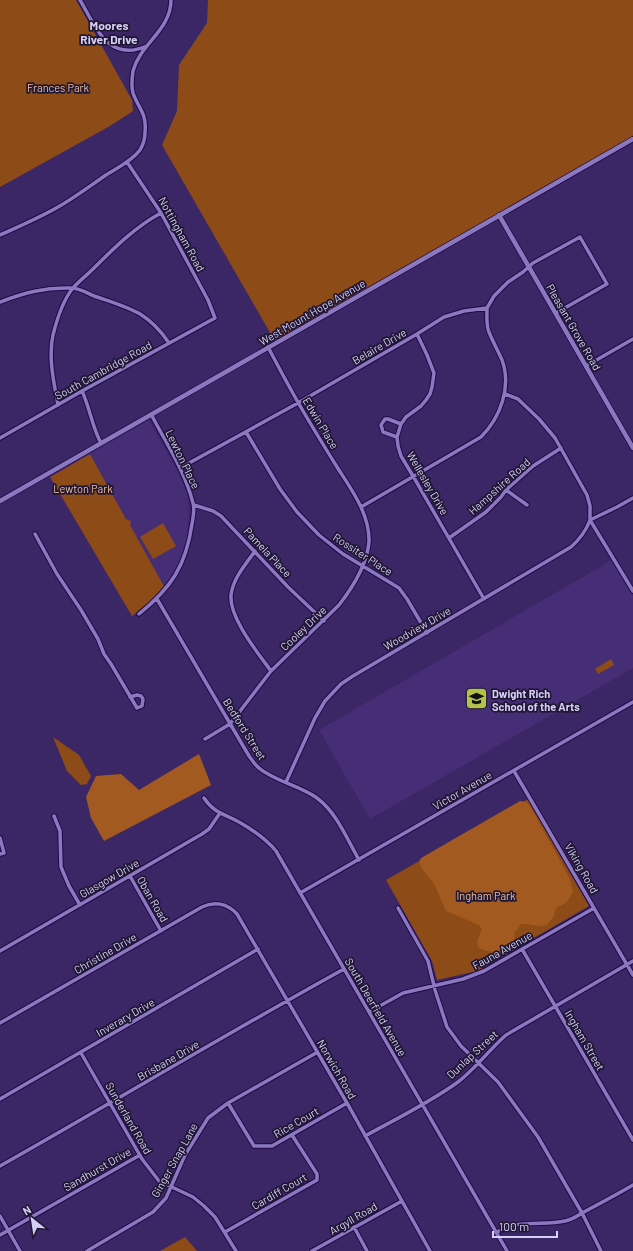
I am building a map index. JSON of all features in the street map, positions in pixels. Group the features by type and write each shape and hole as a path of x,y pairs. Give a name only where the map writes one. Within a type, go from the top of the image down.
{"street":[{"path":"80,0 103,39 113,47 125,50 140,49 148,45"},
{"path":"0,235 24,225 59,207 127,162 140,150 144,137 145,120 133,92 132,81 134,70 148,45 161,29 166,20 170,11 170,0"},
{"name":"West Mount Hope Avenue","path":"0,501 633,139"},
{"name":"Nottingham Road","path":"127,162 161,213 208,300 215,318"},
{"path":"58,405 52,367 53,336 63,303 73,288 105,256 131,233 161,213"},
{"name":"Pleasant Grove Road","path":"499,215 633,448"},
{"path":"361,507 481,437 486,431 497,416 505,394 506,376 503,361 489,331 487,308 494,296 508,282 533,263 580,236 607,284 556,313"},
{"path":"0,302 18,294 34,290 73,288 140,314 160,329 169,343"},
{"name":"Belaire Drive","path":"180,468 298,403 444,317 464,311 487,308"},
{"name":"South Cambridge Road","path":"0,438 215,318"},
{"name":"Wellesley Drive","path":"417,334 434,373 432,387 430,394 424,403 406,417 401,424 397,437 398,446 401,456 484,599"},
{"path":"586,366 633,339"},
{"name":"Edwin Place","path":"268,347 298,403 361,507"},
{"path":"82,391 88,402 97,436 101,443"},
{"path":"505,394 518,399 539,419 561,448 587,495 590,506 590,520 633,591"},
{"name":"Lewton Place","path":"139,614 157,599 171,583 184,558 190,538 194,505 180,468 151,414"},
{"path":"397,437 383,432 381,426 385,419 401,424"},
{"name":"Rossiter Place","path":"246,432 280,489 297,512 331,545 399,588 427,633"},
{"name":"Hampshire Road","path":"449,538 486,512 501,498 506,490 533,466 561,448"},
{"path":"506,490 527,505"},
{"path":"590,520 633,498"},
{"name":"Pamela Place","path":"194,505 213,511 221,516 288,587 324,621"},
{"name":"Cooley Drive","path":"205,739 230,724 271,671 324,621 347,595 362,566 369,541 368,528 361,507"},
{"name":"Woodview Drive","path":"286,782 315,718 325,701 341,684 571,547 582,537 590,520"},
{"path":"35,534 57,574 98,639 104,654 130,697"},
{"path":"255,551 235,581 231,595 234,610 241,625 271,671"},
{"name":"Bedford Street","path":"157,599 230,724 257,767 266,773 314,796 325,805 334,817 359,860"},
{"name":"Victor Avenue","path":"300,894 633,702"},
{"name":"Viking Road","path":"514,770 633,975"},
{"name":"South Deerfield Avenue","path":"204,798 212,808 239,822 266,840 276,851 507,1251"},
{"name":"Glasgow Drive","path":"0,951 202,834 209,829 220,813"},
{"path":"54,816 60,831 61,867 69,886 80,905"},
{"path":"0,838 4,853 0,854"},
{"name":"Oban Road","path":"130,876 161,931"},
{"name":"Christine Drive","path":"0,1023 206,905 220,904"},
{"name":"Norwich Road","path":"220,904 231,908 237,914 288,1000 316,1053 347,1103 430,1251"},
{"path":"398,908 428,961 447,1027 461,1046 498,1082 538,1137 582,1213 601,1251"},
{"name":"Fauna Avenue","path":"369,1012 403,994 474,976 594,908"},
{"name":"Inverary Drive","path":"0,1099 258,949"},
{"name":"Ingham Street","path":"522,950 633,1140"},
{"name":"Dunlap Street","path":"365,1136 422,1104 457,1082 506,1035 633,961"},
{"name":"Brisbane Drive","path":"0,1166 344,969"},
{"name":"Sunderland Road","path":"81,1053 140,1155 153,1174 159,1181 193,1197 215,1216 236,1251"},
{"name":"Ginger Snap Lane","path":"87,1251 153,1212 166,1198 186,1156 208,1118 228,1103 316,1053"},
{"name":"Rice Court","path":"228,1103 254,1146 272,1146 347,1103"},
{"name":"Cardiff Court","path":"225,1232 317,1180 317,1174 292,1135"},
{"name":"Sandhurst Drive","path":"0,1235 140,1155"},
{"path":"496,1232 513,1225 544,1224 566,1221 633,1185"},
{"name":"Argyll Road","path":"312,1251 402,1200"},
{"path":"0,1216 20,1251"},
{"path":"354,1228 367,1251"}],"shaded area":[{"path":"149,420 177,470 187,492 189,511 188,538 180,562 165,588 90,454"},
{"name":"Dwight Rich School of the Arts","path":"612,560 633,596 633,668 370,819 319,730"}],"green space":[{"name":"Frances Park","path":"0,0 76,0 132,100 133,111 110,126 0,187"},
{"path":"208,0 633,0 633,138 276,343 162,145 177,111 179,65 207,23"},
{"name":"Lewton Park","path":"90,454 126,519 131,521 130,525 165,588 132,616 50,477"},
{"path":"163,523 176,546 153,559 140,537"},
{"path":"611,659 614,665 598,674 595,669"},
{"path":"53,737 79,755 91,776 87,784 81,785 67,771"},
{"path":"199,754 211,785 104,841 91,818 86,797 96,776 121,774 139,790"},
{"name":"Ingham Park","path":"528,799 589,906 477,971 437,980 432,961 386,880"},
{"name":"Ingham Park","path":"520,801 526,802 530,806 570,879 573,892 566,903 556,908 554,916 547,925 540,926 521,924 515,932 514,941 509,946 501,951 487,951 478,947 477,941 482,929 479,925 446,911 436,887 419,862 421,858"},
{"path":"185,1237 197,1251 160,1251"}],"place":[{"name":"Dwight Rich School of the Arts","path":"476,699"}],"district":[{"name":"Moores River Drive","path":"109,32"}]}
